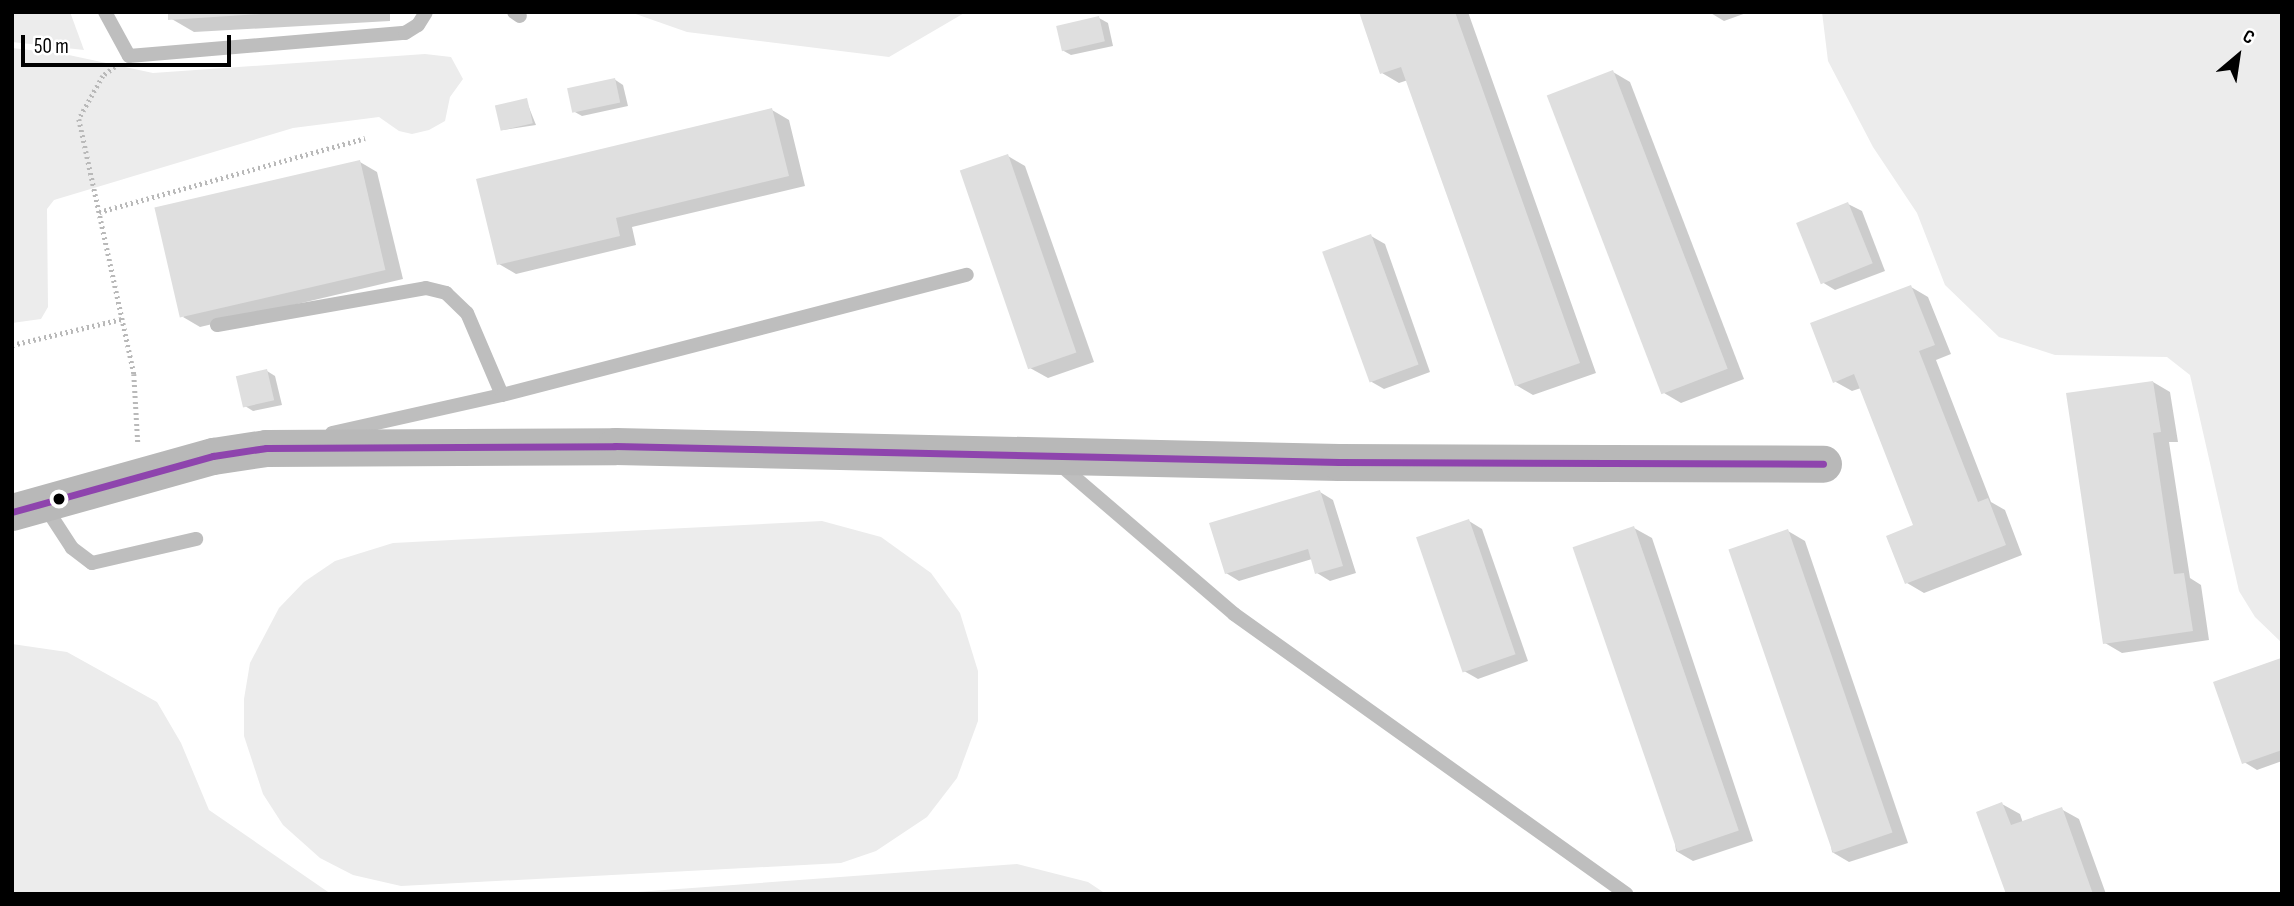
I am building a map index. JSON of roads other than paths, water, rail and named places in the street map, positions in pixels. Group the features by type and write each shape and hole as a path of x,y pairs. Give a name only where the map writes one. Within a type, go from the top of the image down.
{"street":[{"path":"28,509 213,456 266,448 615,446 1050,457 1823,464"}],"lane":[{"path":"105,12 129,56 405,33 418,25 426,12"},
{"path":"266,448 502,395 967,275"},
{"path":"217,325 426,288 446,293 467,313 502,395"},
{"path":"1050,457 1234,614 1626,894"},
{"path":"28,509 92,563 196,539"}]}
